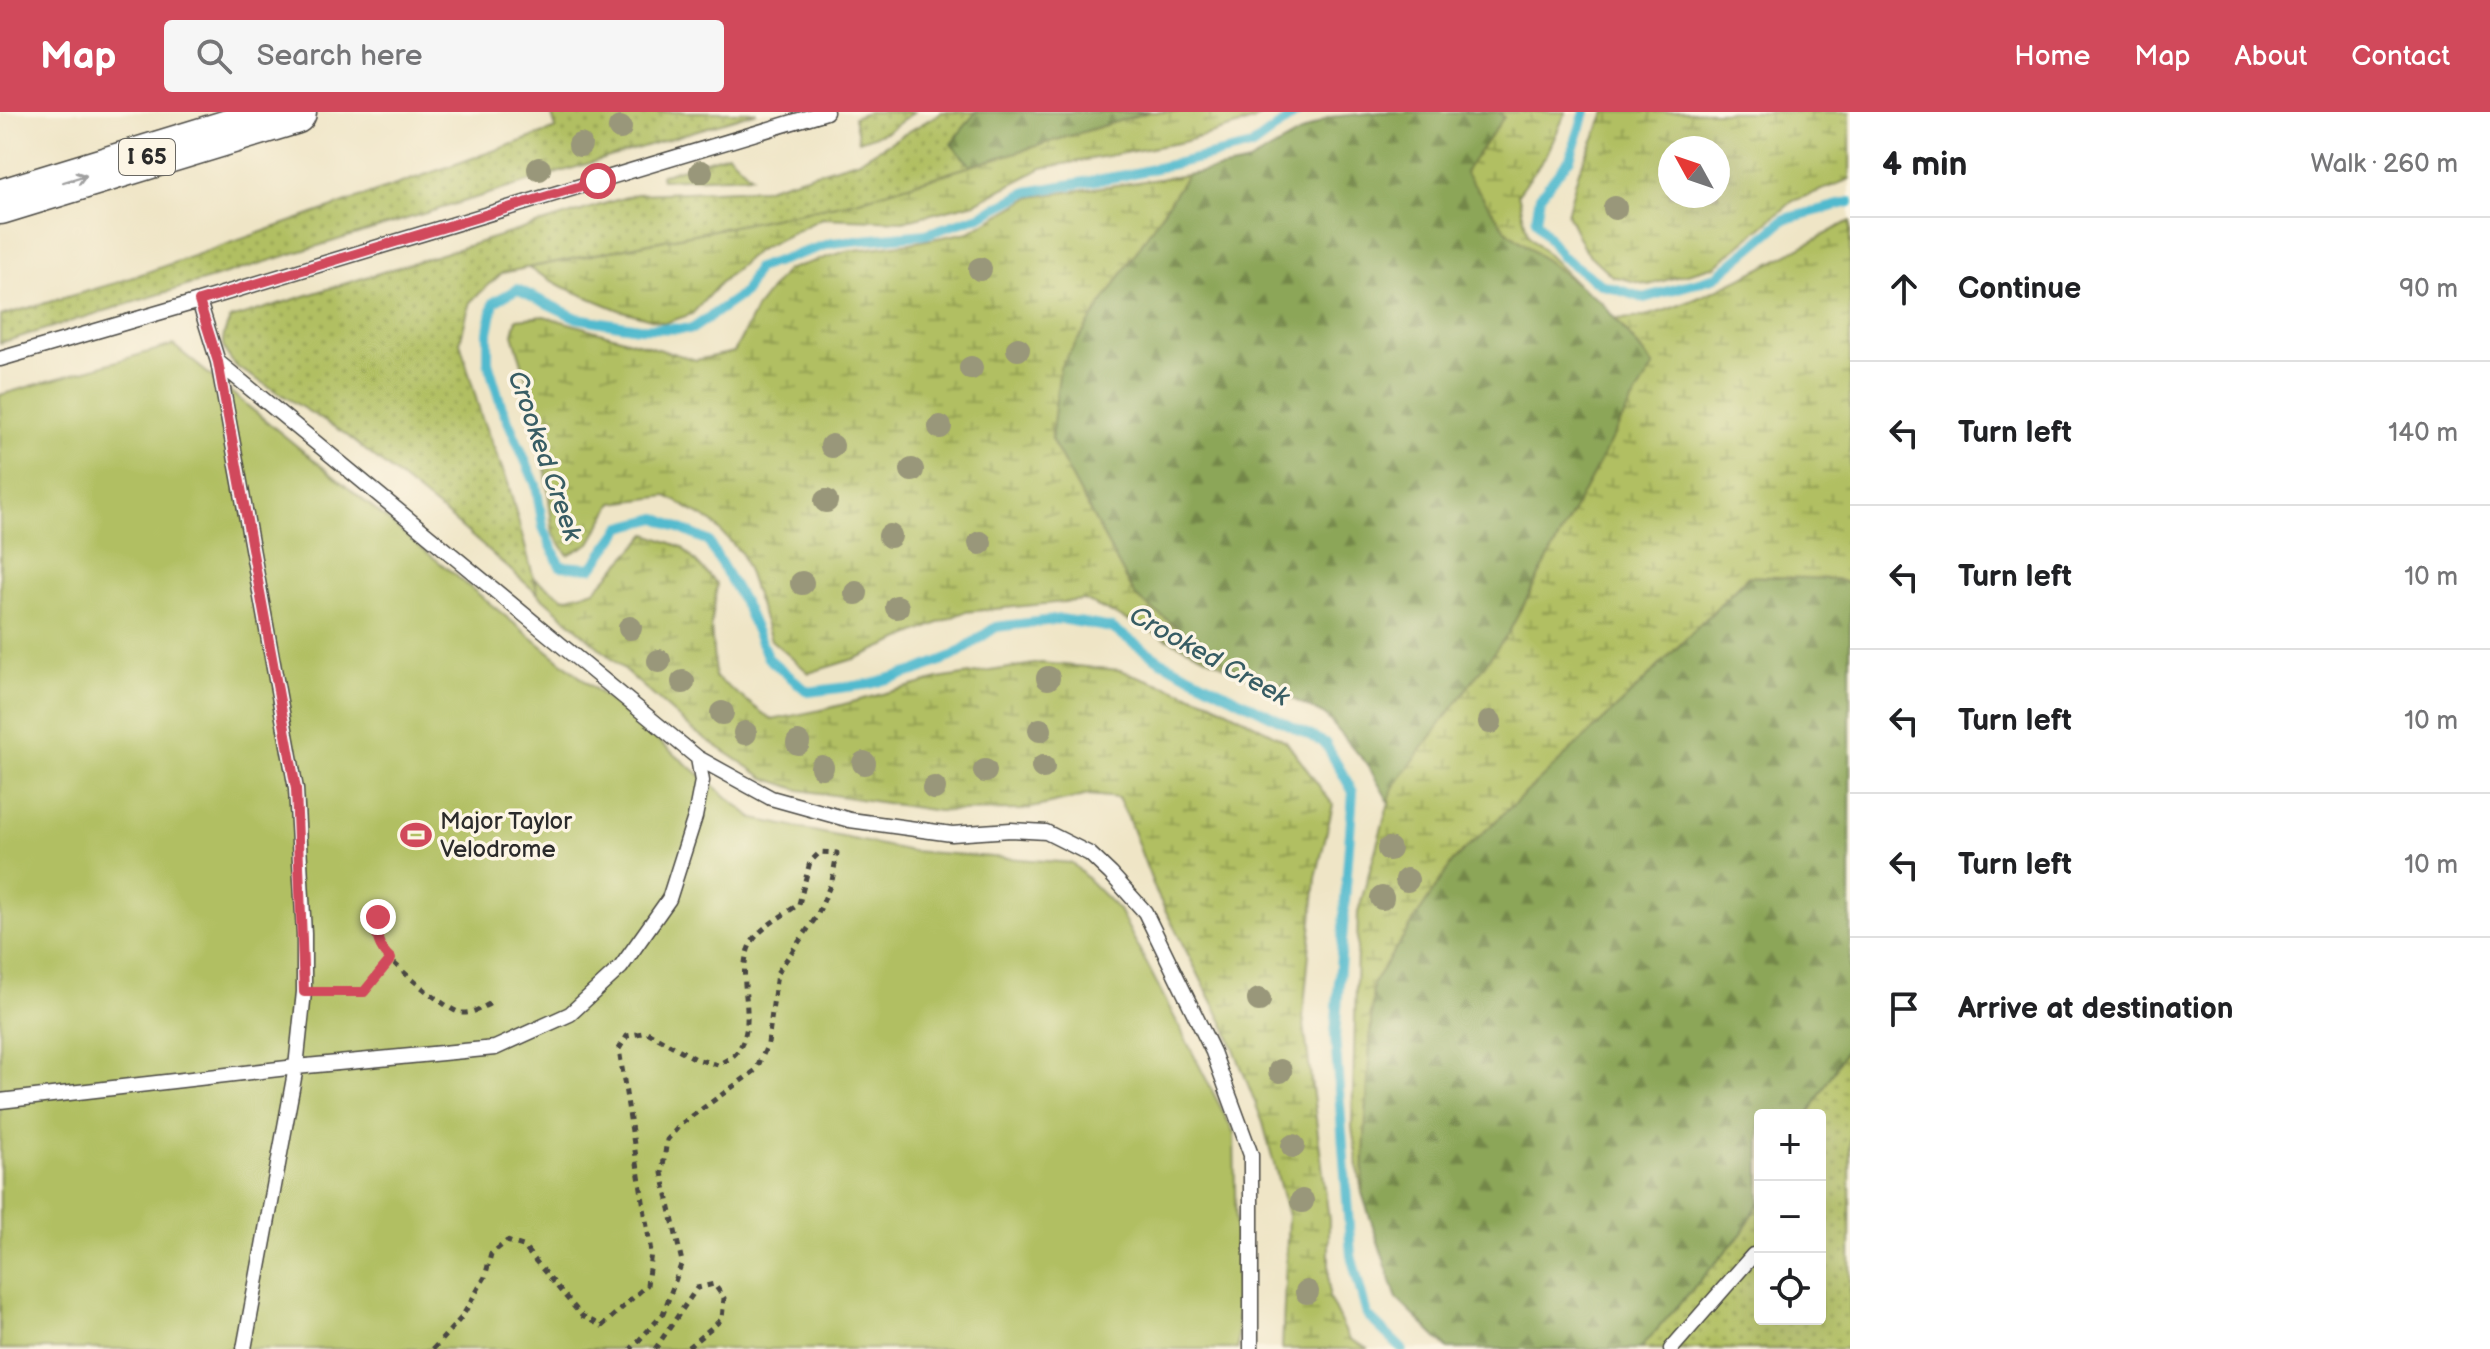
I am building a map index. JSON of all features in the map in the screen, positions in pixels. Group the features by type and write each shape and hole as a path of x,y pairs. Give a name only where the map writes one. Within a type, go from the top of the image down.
{"highway":[{"name":"I 65","path":"0,202 294,112"}],"lane":[{"path":"0,359 826,112"},
{"path":"199,301 218,362 296,789 304,992 296,1067 244,1349"},
{"path":"218,362 698,758 771,798 850,820 952,834 1011,830 1046,832 1090,854 1111,874 1145,912 1213,1052 1251,1155 1251,1349"},
{"path":"0,1101 495,1048 570,1014 621,967 669,899 695,817 702,781 698,758"},
{"path":"1671,1349 1753,1255"}],"path":[{"path":"433,1349 462,1317 485,1277 491,1254 507,1241 523,1246 582,1316 602,1326 647,1285 651,1252 619,1049 627,1036 647,1032 696,1059 718,1065 735,1054 746,1029 744,976 748,949 761,931 799,904 810,862 820,852 837,853 832,881 817,916 777,973 768,1044 756,1070 681,1124 667,1140 662,1173 682,1262 663,1314 631,1349"},
{"path":"381,910 376,930 380,949 444,1004 459,1013 475,1012 491,1003"},
{"path":"304,992 364,992 391,959"},
{"path":"655,1349 697,1288 714,1284 724,1298 722,1319 686,1349"}],"green space":[{"path":"551,112 757,112 0,343 0,316 116,283 556,129"},
{"path":"868,112 914,112 888,131 859,141 854,117"},
{"path":"942,112 1149,112 857,201 502,273 470,302 460,342 482,419 508,483 538,594 452,519 345,434 237,367 224,350 224,334 230,319 636,194 763,189 860,160"},
{"path":"976,112 1149,112 971,166 951,144"},
{"path":"1149,112 1266,112 1253,121 1183,142 1042,168 975,203 903,221 822,218 756,251 720,283 692,314 665,323 619,310 563,287 528,268 856,201"},
{"path":"1381,112 1499,112 1504,117 1506,230 1602,303 1654,366 1630,405 1509,632 1389,802 1367,764 1325,715 1238,672 1136,597 1051,439 1060,367 1187,175 1245,164 1329,117"},
{"path":"1499,112 1566,112 1547,154 1518,194 1528,235 1578,285 1506,230 1465,172 1504,117"},
{"path":"1606,112 1850,112 1850,179 1793,201 1715,266 1649,285 1612,276 1585,251 1567,214 1578,173"},
{"path":"728,154 751,176 662,180 661,175"},
{"path":"1187,175 1060,367 1051,439 1136,597 1238,672 1084,600 964,612 857,658 809,673 771,640 742,554 713,523 667,496 613,503 590,543 568,555 553,533 546,473 531,394 513,334 517,319 544,316 696,360 734,352 757,307 786,270 847,251 969,232 1031,197"},
{"path":"1850,221 1850,584 1836,579 1748,576 1632,693 1453,861 1373,983 1362,1193 1352,1127 1358,912 1393,788 1509,632 1630,405 1654,366 1615,318 1637,317 1698,298"},
{"name":"Major Taylor Velodrome","path":"173,345 754,819 911,851 1072,863 1119,910 1234,1133 1238,1349 0,1349 0,395"},
{"path":"647,534 682,547 717,584 711,625 715,677 772,720 938,679 1041,663 1120,670 1212,702 1286,741 1333,805 1316,878 1303,1017 1329,1220 1329,1298 1349,1339 1369,1349 1282,1349 1288,1216 1263,1123 1226,1028 1156,892 1118,798 1089,795 1023,810 938,811 800,790 765,778 695,732 538,594 535,579 564,598 595,590"},
{"path":"1749,576 1836,579 1850,584 1850,1043 1812,1109 1754,1109 1754,1212 1742,1233 1640,1349 1448,1349 1397,1299 1362,1193 1373,983 1453,861 1632,693"},
{"path":"1850,928 1850,1349 1593,1349"}],"waterway":[{"name":"Crooked Creek","path":"1298,112 1252,146 1126,175 1027,192 980,216 926,234 832,243 757,268 744,293 692,329 638,328 577,318 517,289 494,302 488,332 488,362 501,405 536,485 543,527 560,566 592,568 622,527 657,518 708,541 744,603 768,658 808,692 870,684 915,671 953,656 996,627 1061,619 1112,628 1161,661 1325,743 1353,792 1335,1036 1351,1255 1367,1315 1402,1349"},
{"name":"Crooked Creek","path":"1585,112 1570,158 1540,196 1536,220 1561,256 1600,284 1644,298 1716,277 1785,219 1850,202"}],"place":[{"name":"Major Taylor Velodrome","path":"416,835"}],"route":[{"path":"378,917 376,930 380,949 391,959 364,992 304,992 296,789 218,362 199,301 598,181"}]}
